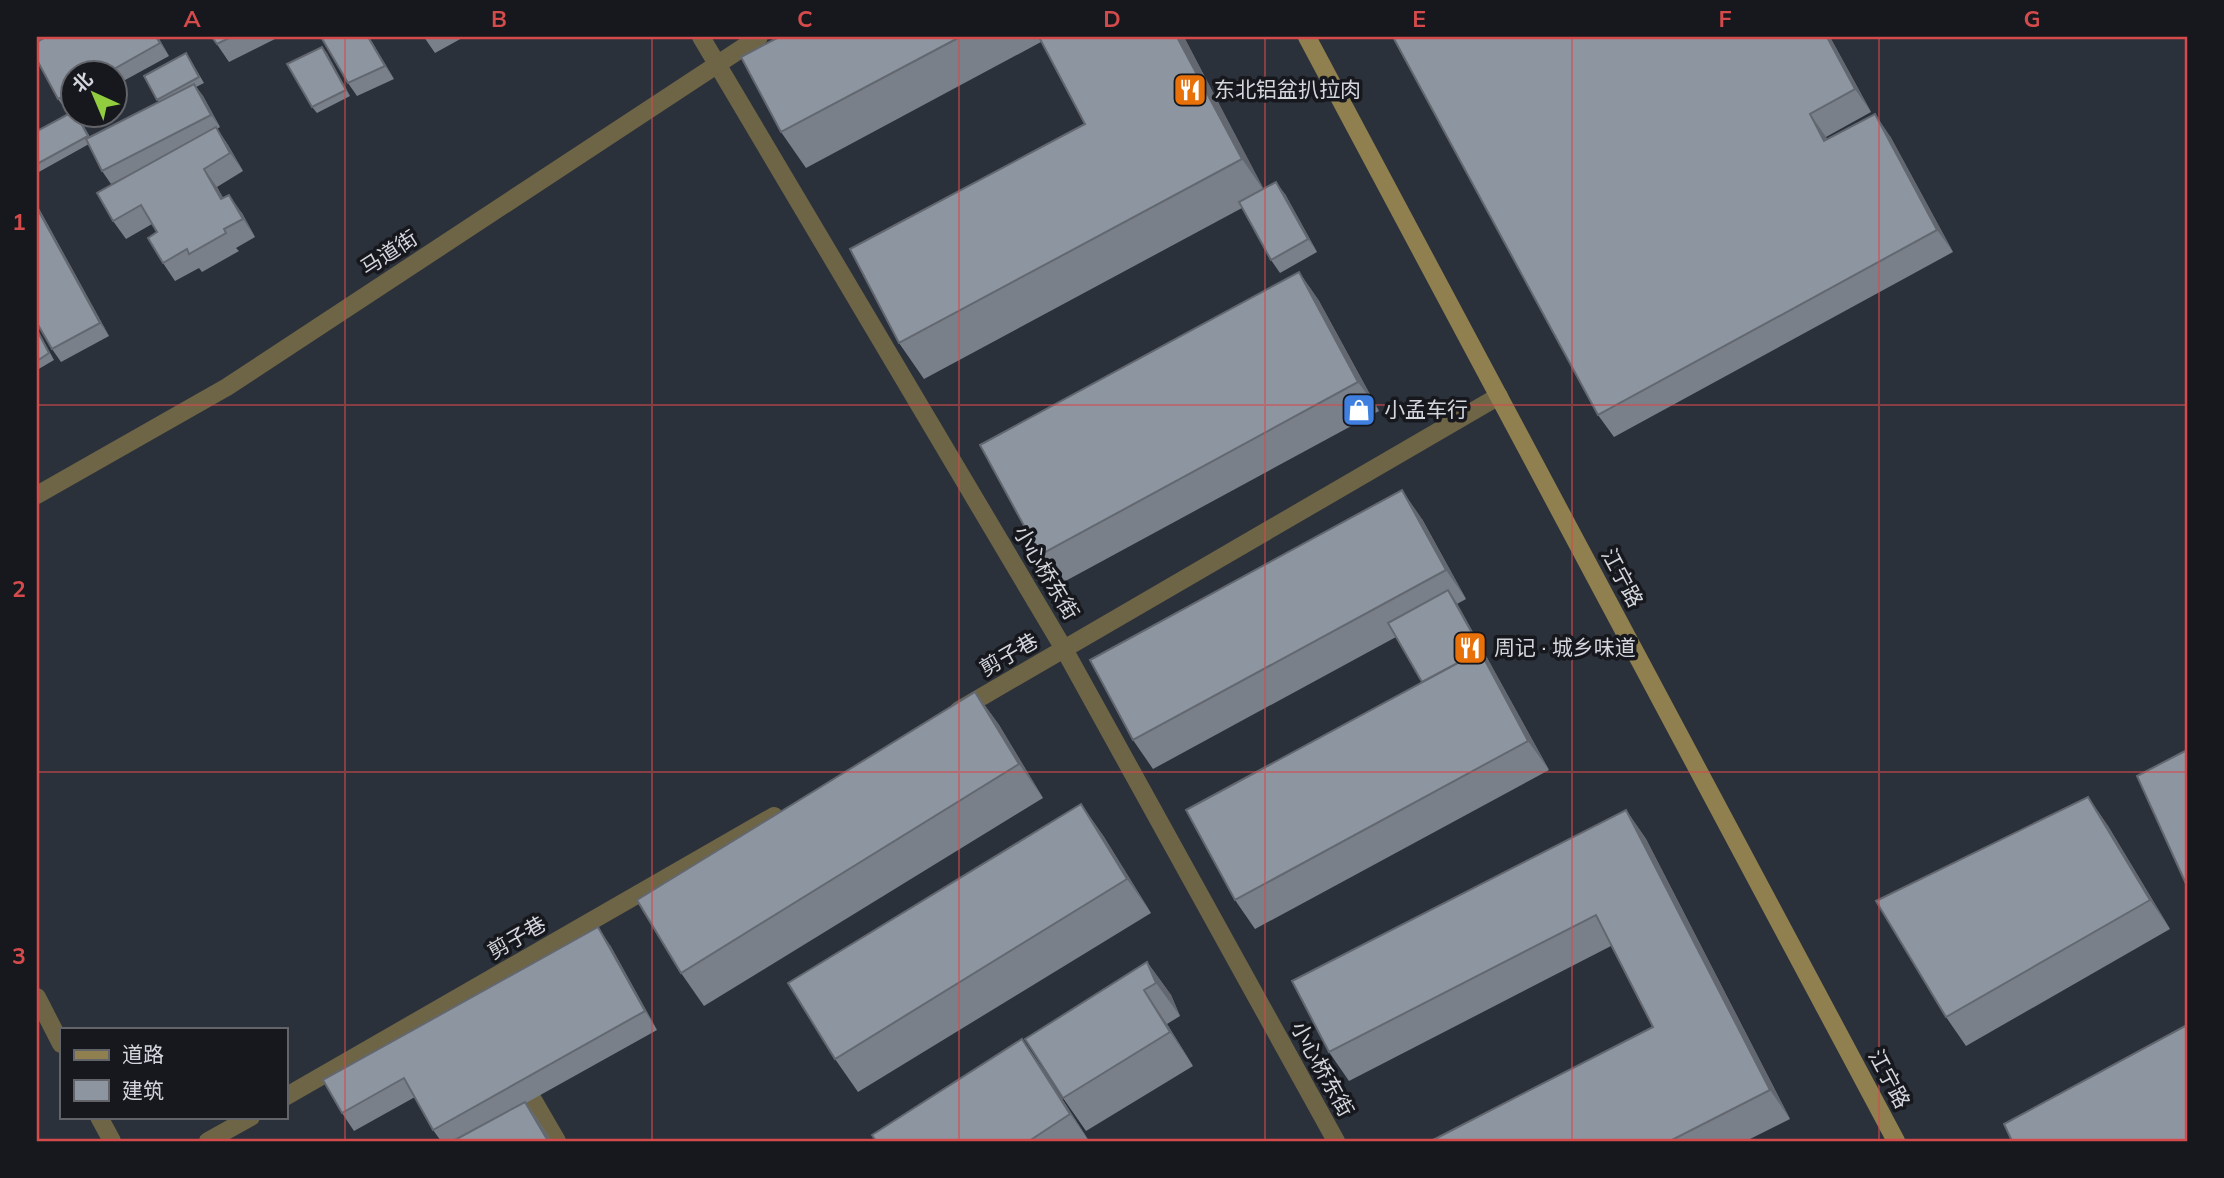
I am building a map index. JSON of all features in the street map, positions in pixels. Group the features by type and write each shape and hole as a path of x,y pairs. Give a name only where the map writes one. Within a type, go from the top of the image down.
{"street":[{"name":"小心桥东街","path":"701,37 1064,649 1336,1141"},
{"name":"马道街","path":"37,495 228,387 759,37"},
{"name":"江宁路","path":"1307,37 1896,1141"},
{"name":"剪子巷","path":"947,717 1499,396"},
{"name":"剪子巷","path":"287,1096 794,805"},
{"path":"470,991 480,1009"},
{"path":"37,997 60,1042"},
{"path":"515,1069 557,1141"},
{"path":"100,1118 112,1141"},
{"path":"208,1141 248,1118"}],"building":[{"path":"46,37 156,37 160,43 130,60 60,60 58,99 37,60 37,42"},
{"path":"212,37 231,37 217,44"},
{"path":"321,37 368,37 385,66 348,83"},
{"path":"779,37 960,37 781,132 741,57"},
{"path":"1039,37 1177,37 1242,159 899,343 850,249 1085,124"},
{"path":"1393,37 1827,37 1855,89 1810,114 1824,141 1875,114 1937,230 1598,415"},
{"path":"322,47 346,90 312,107 287,64"},
{"path":"186,53 199,77 157,100 144,76"},
{"path":"194,84 211,115 102,171 86,139 104,130 130,130 130,117"},
{"path":"60,119 60,130 85,130 88,136 37,164 37,131"},
{"path":"216,127 230,153 204,169 221,199 229,195 243,219 224,229 226,233 189,254 187,249 163,263 148,238 157,232 141,205 113,221 97,193"},
{"path":"1276,182 1308,239 1271,260 1239,202"},
{"path":"37,208 100,323 52,349 37,323"},
{"path":"1299,272 1358,382 1040,555 980,445"},
{"path":"37,330 49,353 37,361"},
{"path":"1402,490 1446,570 1133,740 1090,660"},
{"path":"1448,590 1491,667 1480,651 1422,682 1388,623"},
{"path":"1480,651 1528,741 1235,900 1186,810"},
{"path":"975,692 1019,764 681,973 637,900"},
{"path":"2187,750 2187,886 2137,776"},
{"path":"2088,797 2150,900 1946,1017 1876,901"},
{"path":"1081,804 1127,879 835,1059 788,983"},
{"path":"1626,810 1770,1090 1670,1141 1431,1141 1653,1027 1596,915 1329,1052 1292,981"},
{"path":"598,927 645,1011 433,1130 404,1078 342,1113 323,1080"},
{"path":"1147,962 1156,983 1144,990 1170,1032 1063,1098 1025,1039"},
{"path":"2187,1025 2187,1141 2012,1141 2004,1124"},
{"path":"1022,1039 1070,1114 1029,1141 876,1141 872,1135"},
{"path":"525,1102 548,1141 453,1141"}],"place":[{"name":"东北铝盆扒拉肉","path":"1190,90"},
{"name":"小孟车行","path":"1359,410"},
{"name":"周记 · 城乡味道","path":"1470,648"}]}
